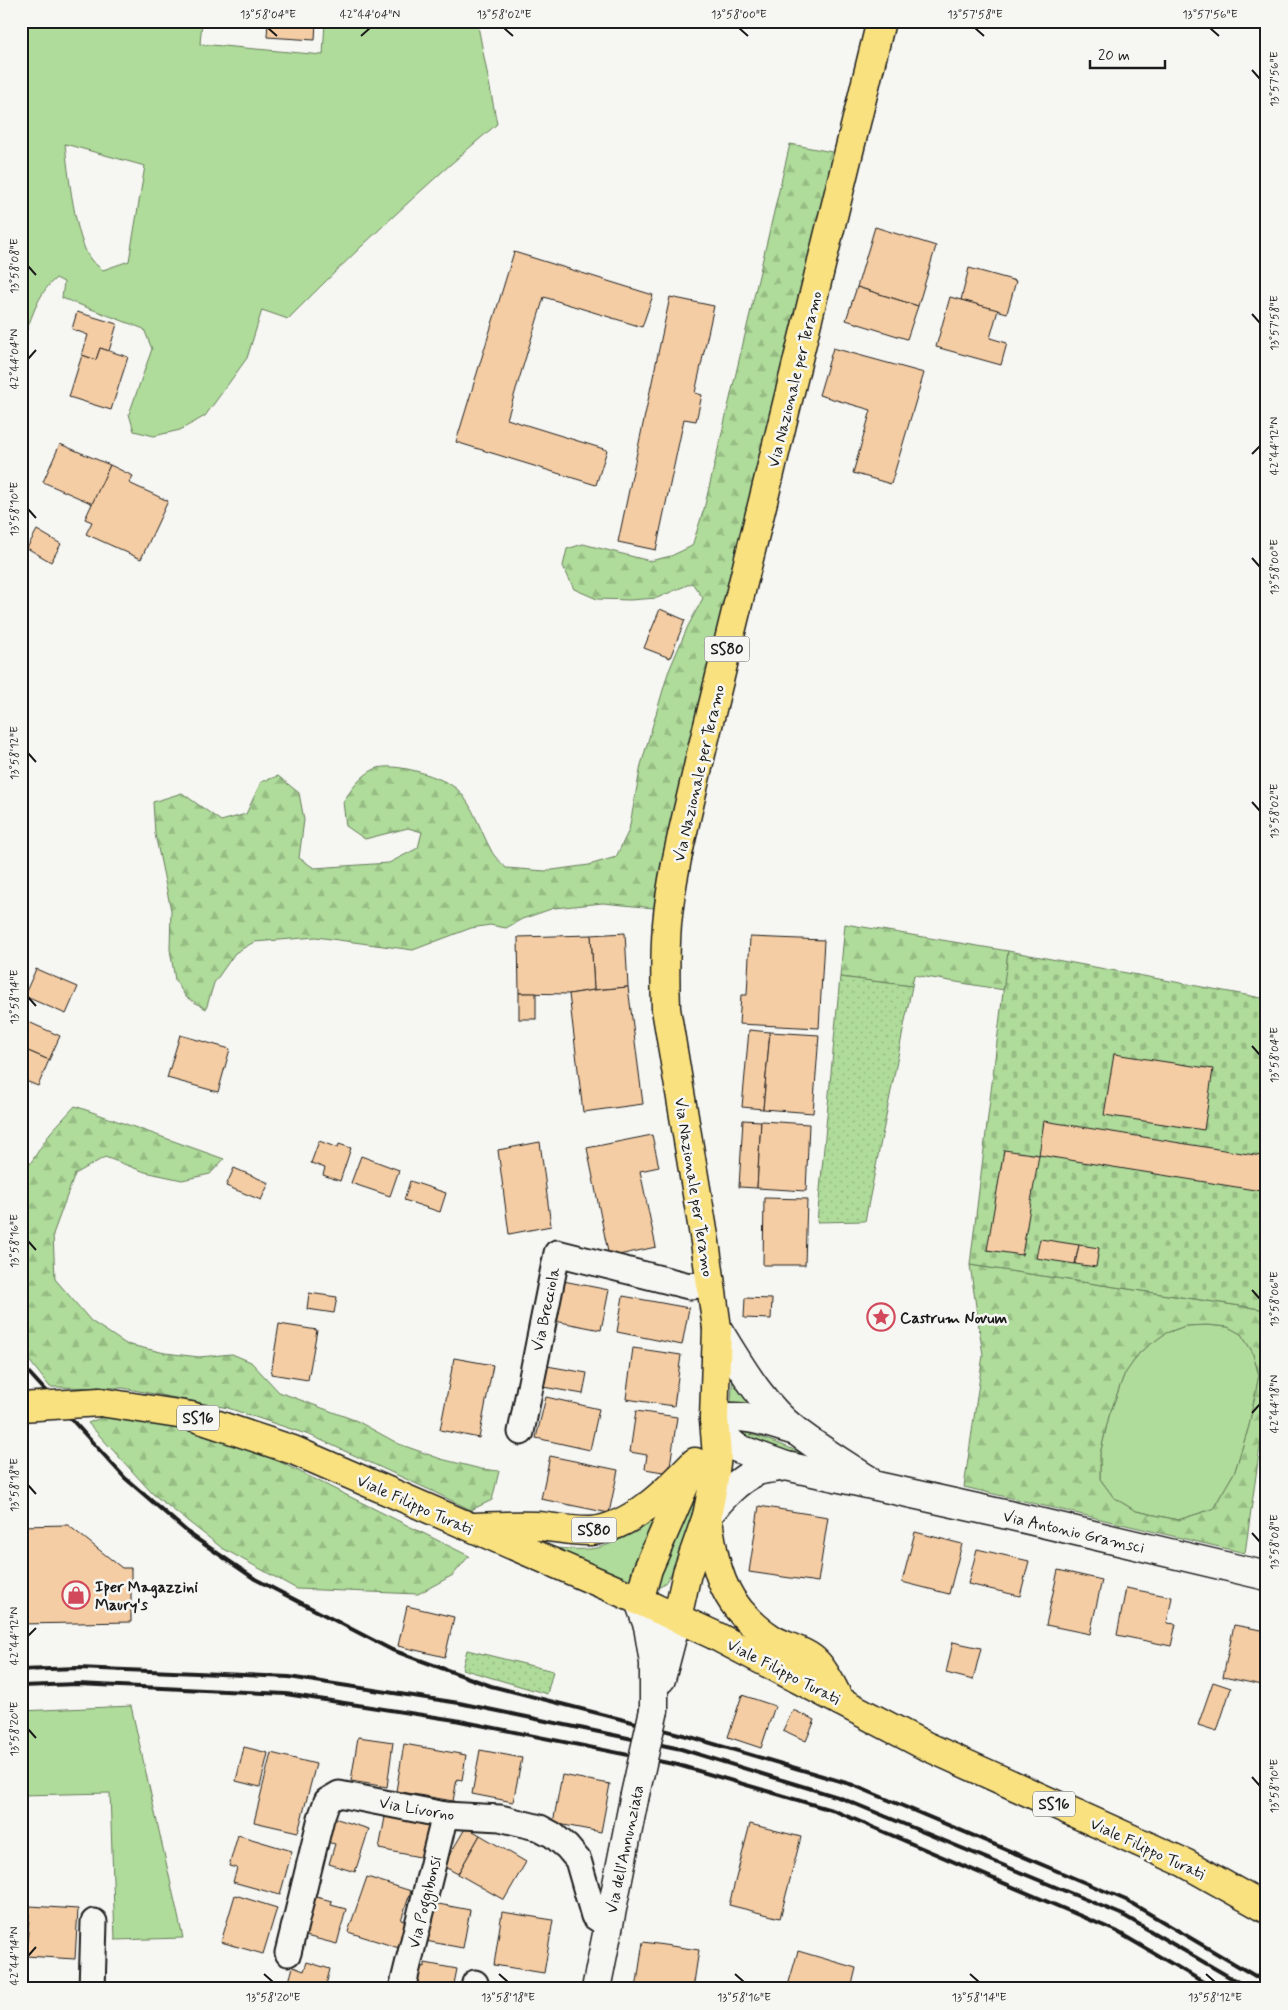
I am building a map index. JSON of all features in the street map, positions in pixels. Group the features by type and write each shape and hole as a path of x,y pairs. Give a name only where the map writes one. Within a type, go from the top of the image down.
{"main road":[{"name":"Via Nazionale per Teramo","path":"676,1618 687,1573 707,1516 717,1456 714,1419 717,1328 666,1009 667,923 679,852 700,758 881,21"},
{"name":"Viale Filippo Turati","path":"21,1407 100,1402 191,1416 293,1450 714,1635 924,1745 1185,1863 1267,1909"},
{"name":"Via Nazionale per Teramo","path":"639,1601 648,1569 714,1419"},
{"name":"Via Nazionale per Teramo","path":"470,1528 507,1525 593,1531 607,1527 623,1522 668,1490 695,1462"},
{"name":"Via Nazionale per Teramo","path":"707,1516 714,1555 724,1588 732,1602 745,1618 773,1639 815,1660 840,1700"}],"street":[{"name":"Via Brecciola","path":"520,1432 556,1253 689,1286 710,1284"},
{"name":"Via Antonio Gramsci","path":"717,1328 773,1409 795,1431 880,1488"},
{"name":"Via Antonio Gramsci","path":"795,1431 743,1416 714,1419 729,1441 737,1448 786,1466 1008,1515 1267,1576"},
{"name":"Via Antonio Gramsci","path":"707,1516 721,1498 737,1484 759,1471 786,1466"},
{"name":"Via dell'Annunziata","path":"639,1601 648,1626 654,1663 654,1710"},
{"name":"Via dell'Annunziata","path":"596,1989 634,1799 676,1618"},
{"name":"Via Livorno","path":"288,1954 327,1801 340,1794 445,1815 500,1818 540,1828 553,1835 578,1860 594,1916 608,1926"},
{"name":"Via Poggibonsi","path":"402,1989 445,1815"},
{"path":"92,1989 94,1922"}],"green space":[{"path":"21,21 202,21 200,44 323,55 325,21 477,21 497,124 390,219 288,319 262,310 247,358 205,416 180,430 154,436 134,431 129,414 152,349 144,329 62,298 64,282 56,278 49,284 39,300 21,346","holes":["65,144 145,166 129,261 103,270 91,260 85,250 81,237 73,204"]},
{"path":"790,144 848,155 679,852 654,908 603,903 554,908 522,919 506,928 490,925 471,928 413,950 316,937 254,942 235,953 214,983 206,1009 186,997 175,980 170,949 171,910 155,834 153,802 182,793 221,821 246,814 261,782 278,776 299,793 304,820 299,858 314,868 389,863 418,848 422,832 408,828 365,839 346,826 343,802 365,775 375,769 394,767 442,780 458,790 472,811 492,853 506,868 545,871 589,865 616,857 629,830 641,765 668,673 688,626 703,598 692,583 657,598 630,600 597,599 574,589 563,566 567,549 583,544 650,561 671,556 692,546 704,509"},
{"path":"845,924 1008,951 1004,990 914,975 912,986 840,977"},
{"path":"1008,951 1267,999 1267,1310 970,1265"},
{"path":"840,977 912,986 865,1221 817,1222"},
{"path":"75,1106 224,1159 210,1174 182,1180 145,1172 105,1157 75,1174 53,1234 55,1279 91,1321 126,1344 165,1353 199,1357 232,1354 251,1362 279,1392 357,1421 399,1444 441,1459 481,1469 499,1471 492,1500 471,1510 312,1436 228,1408 123,1388 50,1387 21,1350 21,1178 50,1133"},
{"path":"970,1265 1267,1310 1267,1398 1245,1553 964,1487 983,1355","holes":["1207,1325 1228,1327 1241,1334 1252,1351 1259,1375 1249,1426 1235,1471 1213,1509 1178,1520 1136,1511 1114,1498 1100,1479 1100,1454 1109,1416 1124,1375 1140,1352 1166,1333 1185,1326"]},
{"path":"1207,1325 1228,1327 1241,1334 1252,1351 1259,1375 1249,1426 1235,1471 1213,1509 1178,1520 1136,1511 1114,1498 1100,1479 1100,1454 1109,1416 1124,1375 1140,1352 1166,1333 1185,1326"},
{"path":"733,1375 762,1419 730,1414"},
{"path":"108,1415 161,1419 250,1447 469,1556 453,1575 418,1594 297,1589 222,1548 153,1494 88,1423"},
{"path":"743,1432 785,1446 825,1465 732,1433"},
{"path":"706,1462 700,1496 684,1546 666,1582 660,1587 657,1586 657,1572"},
{"path":"660,1516 631,1586 543,1547 590,1549 606,1546 622,1539"},
{"path":"467,1650 553,1671 547,1694 462,1669"},
{"path":"131,1706 183,1938 115,1940 110,1793 21,1795 21,1711"}],"building":[{"path":"268,21 316,21 315,40 267,37"},
{"path":"875,227 936,246 918,306 857,287"},
{"path":"514,252 653,295 642,327 544,297 507,419 607,450 596,485 456,442"},
{"path":"969,268 1016,281 1007,313 961,300"},
{"path":"857,287 918,306 907,339 846,320"},
{"path":"670,297 714,306 695,393 702,395 696,421 684,419 656,550 618,542"},
{"path":"950,297 998,310 990,338 1007,343 1001,365 936,347"},
{"path":"77,312 117,324 109,351 100,348 96,360 82,355 88,335 72,329"},
{"path":"100,348 128,357 111,410 69,397 82,355 96,360"},
{"path":"833,348 924,373 891,484 853,473 871,410 819,395"},
{"path":"60,444 110,465 93,504 43,482"},
{"path":"110,465 133,476 129,483 168,501 141,559 86,534 92,522 85,519"},
{"path":"37,530 61,544 51,562 27,548"},
{"path":"660,609 685,620 670,658 644,648"},
{"path":"625,933 628,987 594,990 591,935"},
{"path":"591,935 594,990 569,994 519,993 518,937"},
{"path":"750,937 824,940 819,1028 739,1024 741,995 747,995"},
{"path":"36,969 78,987 66,1014 24,996"},
{"path":"628,987 643,1104 583,1112 569,994"},
{"path":"519,993 536,993 536,1019 519,1019"},
{"path":"24,1020 60,1036 49,1060 21,1048 21,1025"},
{"path":"749,1030 770,1032 763,1109 742,1107"},
{"path":"770,1032 819,1035 813,1113 763,1109"},
{"path":"180,1035 230,1049 218,1092 167,1078"},
{"path":"21,1048 49,1060 38,1086 21,1079"},
{"path":"1114,1054 1213,1069 1204,1130 1104,1115"},
{"path":"743,1120 761,1121 757,1188 739,1187"},
{"path":"761,1121 809,1124 806,1191 757,1188"},
{"path":"1044,1121 1267,1157 1267,1192 1039,1155"},
{"path":"652,1135 659,1167 640,1171 656,1247 609,1257 587,1148"},
{"path":"319,1141 338,1148 339,1144 351,1148 340,1181 323,1175 325,1168 311,1163"},
{"path":"540,1142 551,1226 509,1234 498,1150"},
{"path":"1004,1150 1039,1155 1022,1255 987,1250"},
{"path":"361,1156 399,1170 390,1196 351,1183"},
{"path":"234,1168 269,1183 261,1200 226,1186"},
{"path":"410,1181 446,1193 440,1212 404,1200"},
{"path":"764,1198 807,1199 805,1265 763,1265"},
{"path":"1040,1239 1079,1245 1075,1264 1036,1258"},
{"path":"1079,1245 1099,1248 1096,1267 1075,1264"},
{"path":"558,1280 609,1290 601,1330 550,1320"},
{"path":"309,1293 337,1297 334,1313 307,1309"},
{"path":"623,1296 689,1308 682,1345 617,1332"},
{"path":"745,1298 772,1299 771,1319 744,1318"},
{"path":"279,1324 317,1330 308,1380 271,1374"},
{"path":"633,1348 681,1355 674,1406 626,1399"},
{"path":"454,1358 493,1365 479,1438 440,1430"},
{"path":"547,1366 587,1373 583,1394 543,1387"},
{"path":"546,1397 599,1409 590,1450 536,1438"},
{"path":"636,1411 677,1417 669,1473 645,1469 647,1455 630,1452"},
{"path":"550,1456 618,1470 609,1513 541,1499"},
{"path":"759,1506 828,1517 818,1582 749,1572"},
{"name":"Iper Magazzini Maury's","path":"68,1525 122,1568 131,1568 131,1622 21,1624 21,1526"},
{"path":"915,1532 962,1544 949,1594 902,1582"},
{"path":"977,1549 1029,1561 1020,1596 968,1584"},
{"path":"1058,1570 1102,1580 1090,1634 1046,1625"},
{"path":"1126,1588 1172,1597 1167,1623 1176,1624 1171,1646 1117,1635"},
{"path":"407,1606 454,1617 445,1657 398,1646"},
{"path":"1234,1625 1267,1631 1267,1686 1223,1677"},
{"path":"953,1642 981,1648 973,1680 946,1673"},
{"path":"1213,1682 1231,1688 1217,1731 1198,1725"},
{"path":"742,1695 775,1706 761,1748 728,1737"},
{"path":"793,1710 815,1720 806,1741 783,1730"},
{"path":"358,1737 393,1742 387,1787 351,1781"},
{"path":"404,1744 466,1755 462,1780 457,1779 453,1801 396,1791"},
{"path":"244,1747 268,1753 260,1787 236,1781"},
{"path":"480,1750 522,1758 513,1802 472,1794"},
{"path":"271,1753 316,1764 298,1832 254,1822"},
{"path":"562,1775 610,1784 601,1832 553,1823"},
{"path":"386,1812 432,1821 425,1858 379,1849"},
{"path":"334,1818 369,1829 355,1872 329,1864 335,1844 327,1842"},
{"path":"750,1824 801,1837 780,1918 729,1905"},
{"path":"466,1827 480,1835 458,1874 443,1866"},
{"path":"238,1835 292,1851 280,1895 233,1882 237,1868 229,1866"},
{"path":"480,1835 526,1862 504,1900 458,1874"},
{"path":"367,1877 411,1891 401,1920 407,1922 399,1948 348,1932"},
{"path":"235,1895 277,1908 263,1954 221,1942"},
{"path":"308,1895 332,1901 331,1905 346,1909 337,1944 298,1934"},
{"path":"433,1903 470,1910 463,1948 420,1940"},
{"path":"30,1906 78,1909 75,1959 26,1956"},
{"path":"502,1912 553,1920 544,1973 494,1965"},
{"path":"643,1942 699,1950 693,1989 636,1989"},
{"path":"798,1951 856,1968 851,1989 787,1989"},
{"path":"307,1962 330,1969 325,1989 287,1989 293,1967 304,1971"},
{"path":"425,1963 457,1969 453,1989 411,1989 416,1965 425,1967"}],"railway":[{"path":"21,1364 125,1478 191,1535 255,1579 392,1650 491,1686 687,1736 853,1785 1126,1900 1267,1983"},
{"path":"21,1670 78,1668 289,1677 459,1703 681,1749 841,1798 1123,1915 1250,1989"},
{"path":"21,1686 78,1684 286,1694 455,1720 678,1765 835,1811 1116,1931 1215,1989"}],"place":[{"name":"Castrum Novum","path":"881,1317"},
{"name":"Iper Magazzini Maury's","path":"76,1595"}]}
